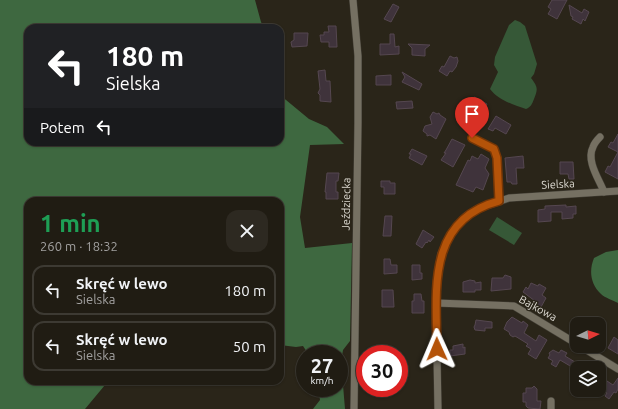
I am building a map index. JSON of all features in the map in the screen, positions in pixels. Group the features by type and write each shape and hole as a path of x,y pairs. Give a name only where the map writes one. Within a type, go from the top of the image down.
{"street":[{"name":"Jeździecka","path":"353,0 357,44 358,117 354,409"},
{"path":"600,137 592,148 590,157 591,163 604,192"},
{"path":"472,138 494,149 497,158 499,201"},
{"name":"Sielska","path":"438,409 437,278 441,254 452,232 466,216 477,209 509,198 618,191"},
{"name":"Bajkowa","path":"436,303 514,306 570,340"},
{"path":"592,353 618,369"},
{"path":"551,401 551,409"}],"green space":[{"path":"0,0 255,0 262,24 24,24 24,146 284,146 284,98 309,119 327,127 344,144 310,145 300,217 305,248 352,243 350,341 347,345 296,345 296,347 284,346 284,197 24,197 24,385 105,385 85,409 0,409"},
{"path":"515,20 525,26 537,64 531,78 537,88 536,93 531,105 526,109 502,99 490,89 498,72 494,65 495,57 509,25"},
{"path":"497,217 522,233 514,245 489,230"},
{"path":"618,250 618,303 605,297 597,290 593,281 591,267 594,258 606,252"},
{"path":"320,397 344,397 345,409 313,409 320,400"}],"building":[{"path":"552,0 567,0 557,19 548,14 551,9 548,7"},
{"path":"393,4 399,7 391,22 384,19"},
{"path":"569,5 582,13 584,9 589,12 585,21 583,19 581,24 572,19 573,17 571,16"},
{"path":"328,26 336,26 337,47 329,47 329,42 321,42 320,35 324,35 324,32 329,32"},
{"path":"294,33 308,33 307,46 292,47 291,42 294,40"},
{"path":"390,34 394,34 395,47 399,46 399,54 380,55 380,44 390,44"},
{"path":"408,44 430,45 425,49 425,56 412,55 412,48"},
{"path":"450,56 454,58 457,57 458,61 456,67 452,72 450,71 447,76 439,71 442,66 444,67"},
{"path":"325,70 326,81 330,81 331,102 320,101 320,95 318,93 320,89 318,71"},
{"path":"402,72 422,84 419,90 402,82 405,77"},
{"path":"391,75 391,85 376,85 376,76"},
{"path":"474,97 487,104 475,126 463,119"},
{"path":"412,101 413,108 397,109 396,102"},
{"path":"433,112 437,114 439,113 446,119 436,139 430,135 427,136 427,134 423,131 425,126 432,124 430,117"},
{"path":"496,116 511,125 506,134 495,128 493,131 488,129"},
{"path":"618,134 618,152 608,147 611,142 613,143"},
{"path":"452,139 465,145 453,167 441,160"},
{"path":"412,149 427,156 422,165 409,158 411,154 409,154"},
{"path":"618,152 618,179 605,172 608,166 610,167"},
{"path":"481,154 489,159 485,168 489,174 483,190 476,187 473,192 456,185 468,160 470,161 472,156 478,159"},
{"path":"523,156 524,168 516,168 517,184 507,182 505,158"},
{"path":"560,162 573,162 574,179 569,179 568,174 560,174"},
{"path":"327,173 339,173 338,181 336,181 336,192 338,192 338,199 326,199 325,192"},
{"path":"381,181 390,181 390,183 395,183 395,194 384,194 384,187 381,187"},
{"path":"566,205 566,207 576,206 576,214 573,214 573,218 562,219 562,212 551,212 551,221 538,222 538,210 545,209 545,206"},
{"path":"385,216 392,216 391,236 383,236"},
{"path":"423,230 434,237 430,242 429,240 427,243 426,242 422,248 416,244"},
{"path":"384,259 390,259 391,265 397,265 397,273 384,274"},
{"path":"412,265 420,265 422,279 412,280"},
{"path":"505,275 511,277 511,289 491,291 492,278 503,278"},
{"path":"470,280 475,281 475,283 481,282 481,290 475,290 475,292 463,292 463,282"},
{"path":"531,283 538,286 539,284 546,288 542,295 546,298 541,307 523,292 526,287 528,289"},
{"path":"382,290 393,290 394,307 382,307"},
{"path":"414,294 421,294 422,301 424,301 424,313 412,313 412,301 414,301"},
{"path":"512,317 522,323 523,321 528,325 524,333 536,341 539,335 547,340 536,359 528,354 531,349 526,346 528,344 515,336 513,337 504,329 507,322"},
{"path":"476,320 492,322 492,328 485,328 485,331 475,330 474,327"},
{"path":"614,337 618,340 618,354 608,348"},
{"path":"463,344 463,348 465,347 465,354 450,356 450,350 453,350 453,346"},
{"path":"553,350 559,353 561,350 567,353 565,356 573,361 570,361 570,366 560,360 556,367 551,364 553,361 548,358 550,355 549,353"},
{"path":"618,378 618,389 609,399 606,397 606,383 607,381 613,385"},
{"path":"534,386 537,389 537,401 541,401 540,409 528,408 526,406 526,402 523,402 523,393 526,393 526,388 532,388"}],"route":[{"path":"437,349 437,278 441,254 452,232 466,216 477,209 499,201 497,158 494,149 472,138"}]}
